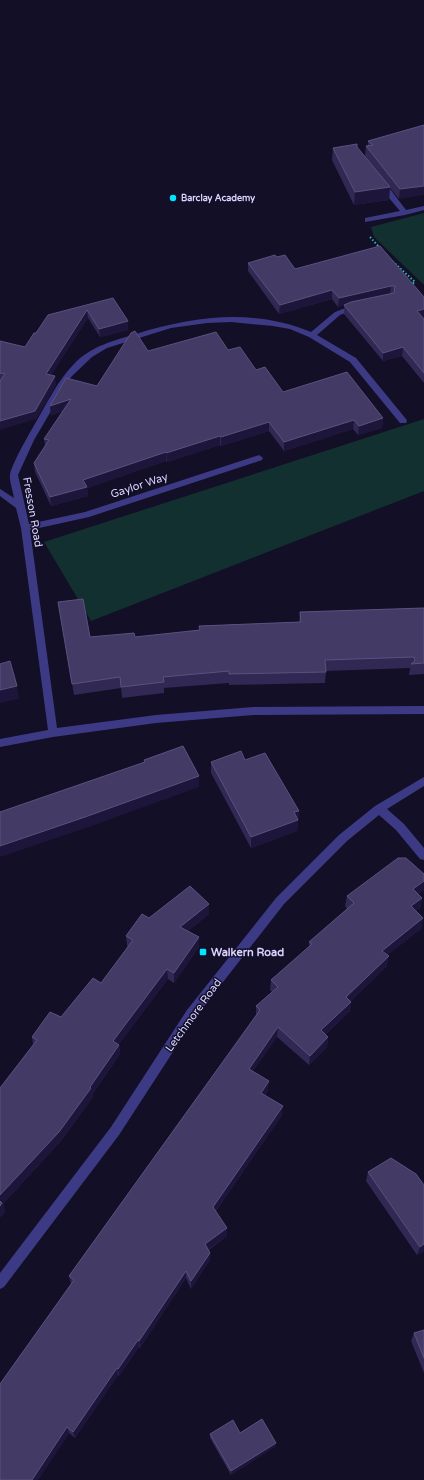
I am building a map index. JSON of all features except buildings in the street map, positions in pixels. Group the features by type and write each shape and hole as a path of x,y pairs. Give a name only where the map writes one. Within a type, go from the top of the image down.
{"street":[{"path":"375,176 405,213"},
{"path":"368,220 424,208"},
{"path":"312,335 340,312 362,304"},
{"name":"Fresson Road","path":"53,733 25,528 14,475 30,440 68,375 89,355 104,346 170,326 207,320 249,320 292,327 326,342 353,360 403,420"},
{"name":"Gaylor Way","path":"25,528 86,515 259,458"},
{"path":"0,492 20,506"},
{"path":"0,743 53,733 156,719 253,711 424,710"},
{"name":"Letchmore Road","path":"0,1283 115,1131 191,1014 280,901 343,838 379,809 424,781"},
{"path":"379,809 400,827 424,856"}],"path":[{"path":"368,220 370,238 383,252"},
{"path":"388,257 415,282 408,286"}],"green space":[{"path":"424,213 424,285 374,237 371,227"},
{"path":"424,419 424,491 91,621 44,542"}],"place":[{"name":"Barclay Academy","path":"173,198"},
{"name":"Walkern Road","path":"203,952"}]}
